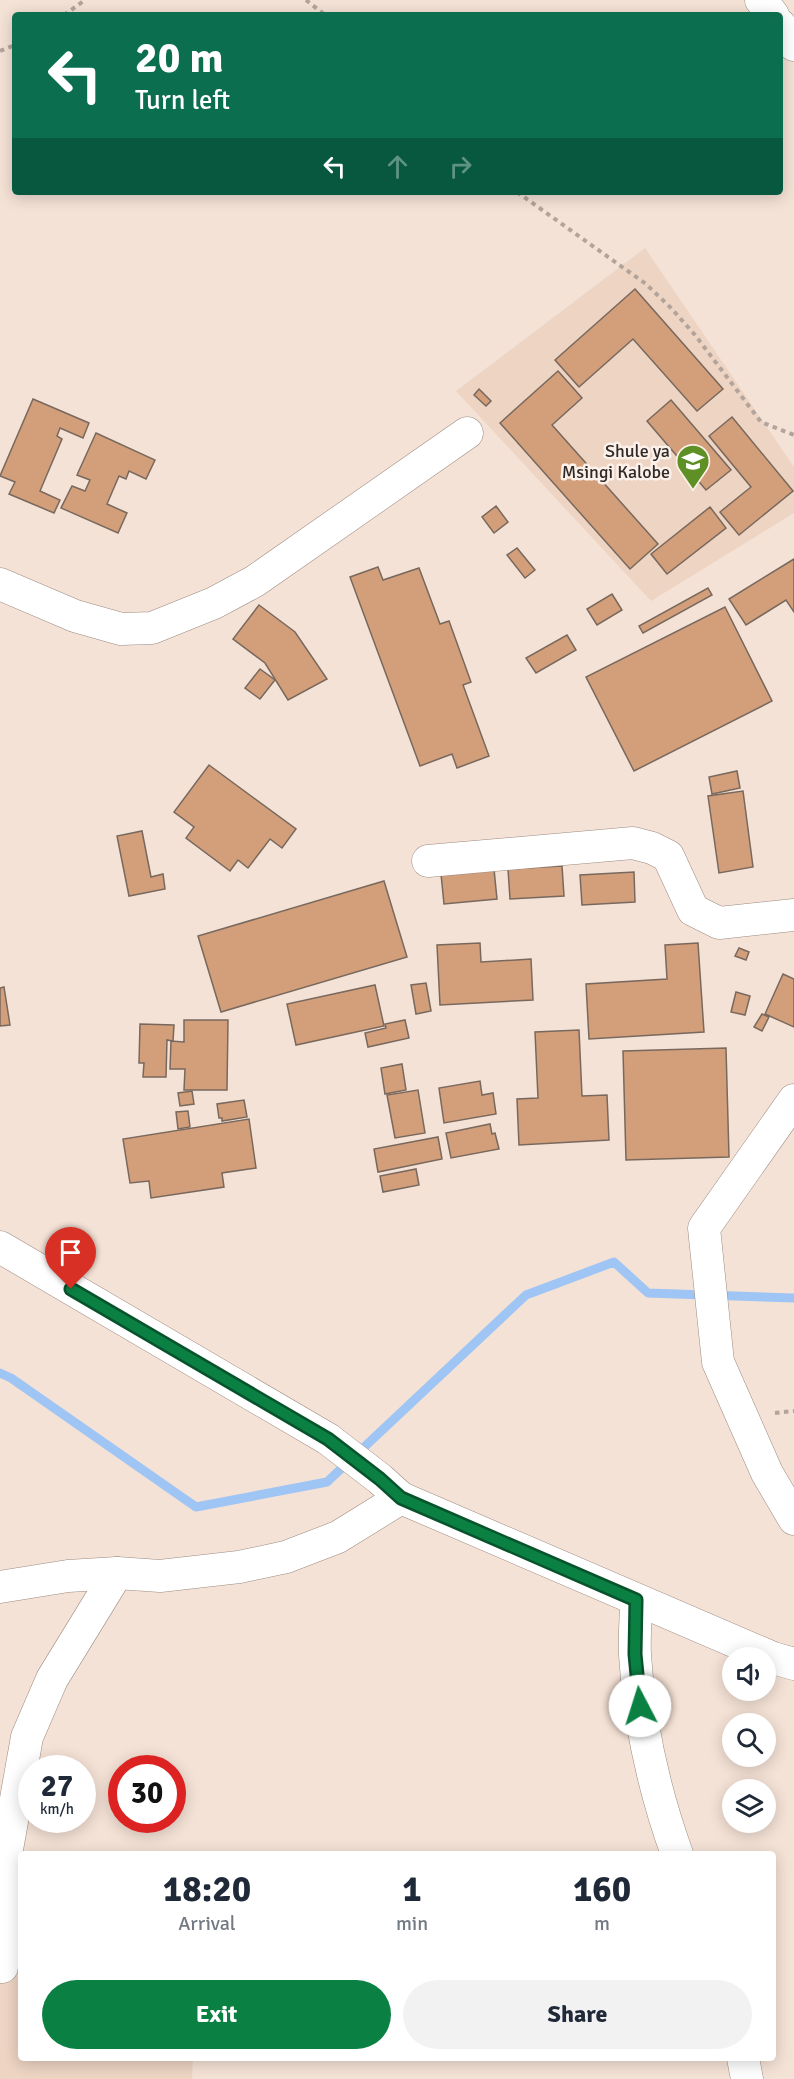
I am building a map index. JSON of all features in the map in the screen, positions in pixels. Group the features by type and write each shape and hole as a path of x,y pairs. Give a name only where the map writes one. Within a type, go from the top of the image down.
{"street":[{"path":"783,29 794,45"},
{"path":"0,584 75,616 121,629 152,628 214,603 255,581 467,433"},
{"path":"428,861 633,843 652,848 668,856 693,910 719,923 794,915"},
{"path":"794,1100 704,1228 718,1362 766,1473 794,1520"},
{"path":"0,1247 328,1439 391,1488 636,1600 773,1658 794,1664"},
{"path":"0,1587 68,1576 117,1573 160,1576 239,1568 286,1557 338,1537 391,1488"},
{"path":"2,1967 6,1855 27,1737 52,1679 117,1573"},
{"path":"636,1600 635,1654 640,1706 654,1783 676,1851"},
{"path":"743,2061 747,2079"}],"path":[{"path":"68,12 85,0"},
{"path":"306,0 321,12"},
{"path":"521,195 646,285 695,335 761,423 794,435"}],"shaded area":[{"path":"645,248 794,467 794,513 651,601 456,391"},
{"path":"0,1878 18,1878 18,2061 193,2061 192,2079 0,2079"}],"building":[{"path":"635,289 723,389 697,411 633,339 579,387 555,360"},
{"path":"558,371 582,398 552,425 658,544 630,569 500,423"},
{"path":"479,389 491,401 486,406 474,395"},
{"path":"33,399 89,423 83,438 60,428 57,436 62,439 40,491 60,500 54,513 9,494 15,482 0,476"},
{"path":"671,400 731,470 706,490 647,421"},
{"path":"732,417 793,491 739,535 720,512 751,487 709,436"},
{"path":"96,433 155,460 146,479 129,471 126,479 119,476 107,504 127,513 118,533 61,508 72,486 85,491 90,480 77,475"},
{"path":"496,506 508,522 494,533 482,517"},
{"path":"710,507 726,528 667,574 651,554"},
{"path":"517,548 535,570 525,578 507,555"},
{"path":"794,559 794,612 786,600 746,625 729,599"},
{"path":"378,567 383,580 419,568 440,624 449,621 471,682 463,685 489,756 457,768 452,754 420,766 350,577"},
{"path":"708,588 712,595 643,633 639,626"},
{"path":"612,594 622,610 597,625 587,609"},
{"path":"259,605 295,632 327,679 288,700 265,663 233,639"},
{"path":"725,607 772,701 634,771 586,677"},
{"path":"567,635 576,650 536,673 526,658"},
{"path":"260,669 275,680 260,699 245,688"},
{"path":"209,765 296,829 282,848 270,839 248,868 238,860 230,871 186,838 194,827 174,812"},
{"path":"737,771 740,788 712,794 709,777"},
{"path":"743,791 753,867 719,873 708,796"},
{"path":"142,831 151,877 163,874 165,889 129,896 117,836"},
{"path":"562,866 564,896 510,899 508,869"},
{"path":"494,869 497,899 444,904 441,874"},
{"path":"634,872 635,902 582,905 580,875"},
{"path":"384,881 407,957 221,1012 198,936"},
{"path":"480,943 481,962 531,959 533,1000 440,1005 437,945"},
{"path":"698,943 704,1032 589,1039 586,984 667,979 665,945"},
{"path":"739,948 749,952 746,960 735,956"},
{"path":"783,974 794,979 794,1027 765,1014"},
{"path":"426,983 431,1011 416,1014 411,985"},
{"path":"375,985 384,1026 296,1045 287,1004"},
{"path":"4,987 10,1025 0,1026 0,988"},
{"path":"736,992 750,996 745,1015 731,1012"},
{"path":"762,1014 769,1017 762,1031 754,1027"},
{"path":"184,1020 228,1020 227,1090 184,1090 185,1069 170,1069 171,1041 184,1042"},
{"path":"405,1020 409,1038 368,1047 365,1033 386,1028 385,1024"},
{"path":"140,1024 174,1025 173,1041 167,1040 166,1077 143,1077 144,1063 139,1063"},
{"path":"579,1030 582,1096 607,1095 609,1140 519,1145 517,1099 538,1098 535,1032"},
{"path":"726,1048 729,1157 626,1160 623,1051"},
{"path":"402,1064 406,1090 385,1094 381,1068"},
{"path":"480,1081 482,1095 493,1093 496,1114 444,1123 439,1088"},
{"path":"418,1090 425,1133 395,1138 387,1095"},
{"path":"192,1091 194,1104 180,1106 178,1093"},
{"path":"244,1100 247,1117 222,1121 222,1118 219,1118 217,1104"},
{"path":"188,1111 190,1127 178,1129 176,1112"},
{"path":"249,1119 256,1168 222,1173 224,1187 151,1198 149,1181 130,1183 123,1139"},
{"path":"490,1124 499,1149 451,1158 446,1133"},
{"path":"438,1137 442,1159 378,1172 374,1149"},
{"path":"416,1169 419,1185 383,1192 380,1176"}],"waterway":[{"path":"0,1373 11,1378 196,1507 327,1482 526,1295 614,1262 648,1293 794,1298"}],"place":[{"name":"Shule ya Msingi Kalobe","path":"693,490"}],"route":[{"path":"71,1289 328,1439 401,1498 636,1600 635,1654 640,1706"}]}
